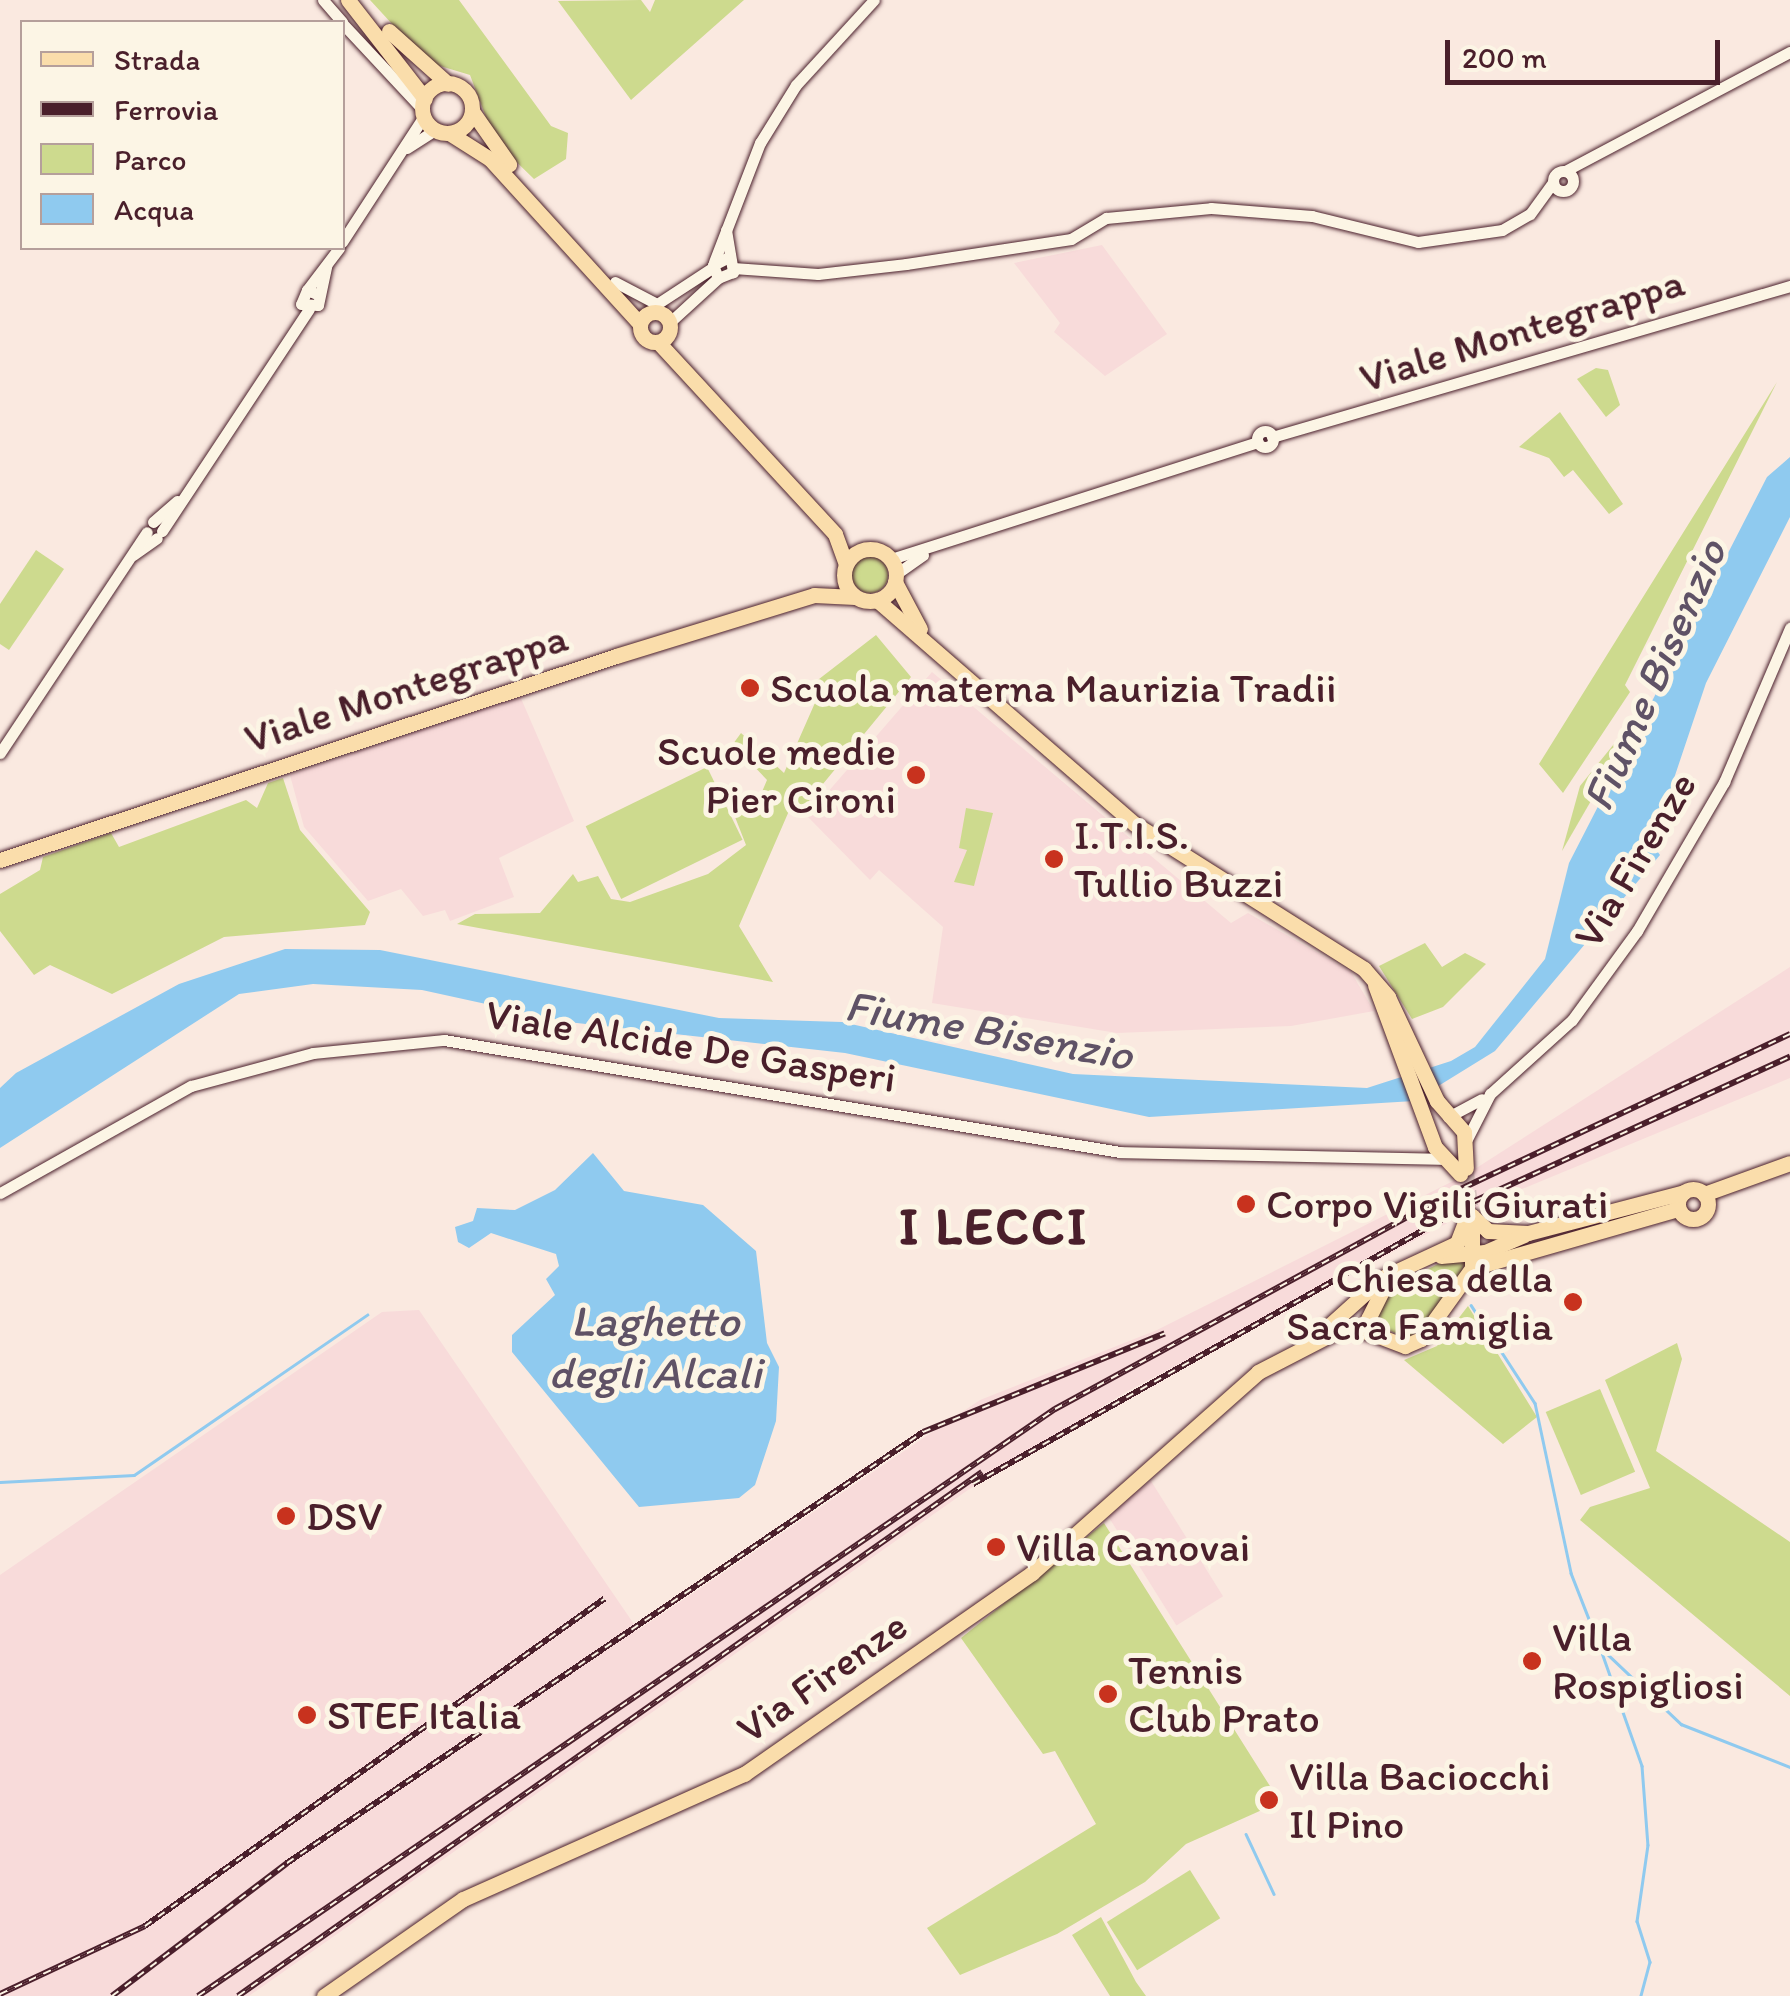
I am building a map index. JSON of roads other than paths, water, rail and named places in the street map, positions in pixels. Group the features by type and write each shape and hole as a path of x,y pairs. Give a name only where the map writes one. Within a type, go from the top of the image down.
{"main road":[{"path":"348,0 408,73 424,108 442,132 490,159 643,320 666,332 693,375 835,534 894,571 924,636"},
{"path":"362,0 423,70 466,92 492,146 615,282 643,320 666,332"},
{"path":"424,108 448,84"},
{"path":"442,132 472,110"},
{"path":"835,534 856,597"},
{"path":"814,596 864,549"},
{"path":"878,600 894,571"},
{"path":"814,596 878,600 924,636 1031,741 1136,824 1375,981 1431,1103 1432,1133 1448,1160 1463,1171 1467,1139 1431,1103"},
{"name":"Viale Montegrappa","path":"22,851 814,596"},
{"path":"0,853 22,851"},
{"path":"0,860 22,851"},
{"path":"1432,1133 1448,1117"},
{"path":"1678,1209 1693,1220 1706,1201 1732,1179 1790,1163"},
{"path":"1312,1341 1347,1326 1398,1346 1421,1339 1473,1261 1528,1233 1684,1192 1706,1201"},
{"path":"1678,1209 1684,1192"},
{"path":"1438,1256 1473,1261 1678,1209"},
{"path":"1469,1218 1488,1231 1528,1233"},
{"path":"1469,1218 1473,1261"},
{"path":"1312,1341 1390,1276 1438,1256 1462,1238 1469,1218"},
{"path":"1376,1335 1369,1302 1390,1276"},
{"name":"Via Firenze","path":"324,1996 463,1899 712,1792 777,1752 1032,1573 1239,1385 1312,1341"}],"street":[{"path":"322,0 339,20"},
{"path":"666,332 721,267 726,217 796,86 871,2"},
{"path":"345,26 424,108 403,151 345,239"},
{"path":"615,282 658,304 721,267 818,274 1056,241 1100,227 1110,232 1114,222 1234,208 1312,216 1395,243 1502,230 1530,214 1565,171 1599,161 1790,52"},
{"path":"403,151 442,132"},
{"path":"0,753 130,558 180,499 289,338 337,250"},
{"name":"Viale Montegrappa","path":"894,571 927,553 1258,442 1268,446 1272,437 1790,286"},
{"name":"Via Firenze","path":"1490,1094 1572,1020 1638,931 1724,782 1790,628"},
{"name":"Viale Alcide De Gasperi","path":"0,1193 191,1086 313,1053 444,1040 1113,1151 1400,1154 1448,1160"},
{"path":"1448,1117 1490,1094"},
{"path":"1467,1139 1490,1094"},
{"path":"1400,1154 1432,1133"}],"water":[{"path":"1790,457 1790,517 1706,683 1652,844 1660,855 1495,1051 1414,1101 1149,1117 845,1053 568,1022 422,990 313,984 239,994 0,1148 0,1088 16,1073 179,984 285,949 380,950 719,1018 842,1022 1073,1074 1367,1088 1451,1061 1475,1047 1545,959 1569,863 1767,477"},
{"name":"Laghetto degli Alcali","path":"593,1153 624,1191 703,1205 756,1251 767,1343 779,1367 776,1421 755,1485 739,1498 639,1507 512,1352 512,1335 555,1295 546,1279 559,1266 556,1254 491,1233 469,1248 458,1242 455,1227 473,1221 477,1208 515,1210 555,1190"}],"waterway":[{"path":"1471,1305 1535,1403 1571,1573 1600,1647 1681,1724 1790,1767"},
{"path":"0,1482 134,1475 367,1315"},
{"path":"1601,1650 1642,1766 1648,1845 1637,1921 1650,1962 1641,1996"},
{"path":"1246,1834 1274,1894"}],"tunnel":[{"path":"1466,1168 1472,1216"}],"railway":[{"path":"198,1996 1055,1409 1450,1194 1790,1034"},
{"path":"1431,1221 1790,1057"},
{"path":"973,1484 1443,1219"},
{"path":"112,1996 287,1863 923,1432 1165,1333"},
{"path":"238,1996 982,1472"},
{"path":"0,1994 145,1926 604,1599"}],"place":[{"name":"Scuola materna Maurizia Tradii","path":"750,688"},
{"name":"Scuole medie Pier Cironi","path":"916,775"},
{"name":"I.T.I.S. Tullio Buzzi","path":"1054,859"},
{"name":"Corpo Vigili Giurati","path":"1246,1204"},
{"name":"Chiesa della Sacra Famiglia","path":"1573,1302"},
{"name":"DSV","path":"286,1516"},
{"name":"Villa Canovai","path":"996,1547"},
{"name":"Villa Rospigliosi","path":"1532,1661"},
{"name":"Tennis Club Prato","path":"1108,1694"},
{"name":"STEF Italia","path":"307,1715"},
{"name":"Villa Baciocchi Il Pino","path":"1269,1800"}],"district":[{"name":"I LECCI","path":"994,1227"}],"water label":[{"name":"Fiume Bisenzio","path":"1654,675"},
{"name":"Fiume Bisenzio","path":"989,1030"}]}
